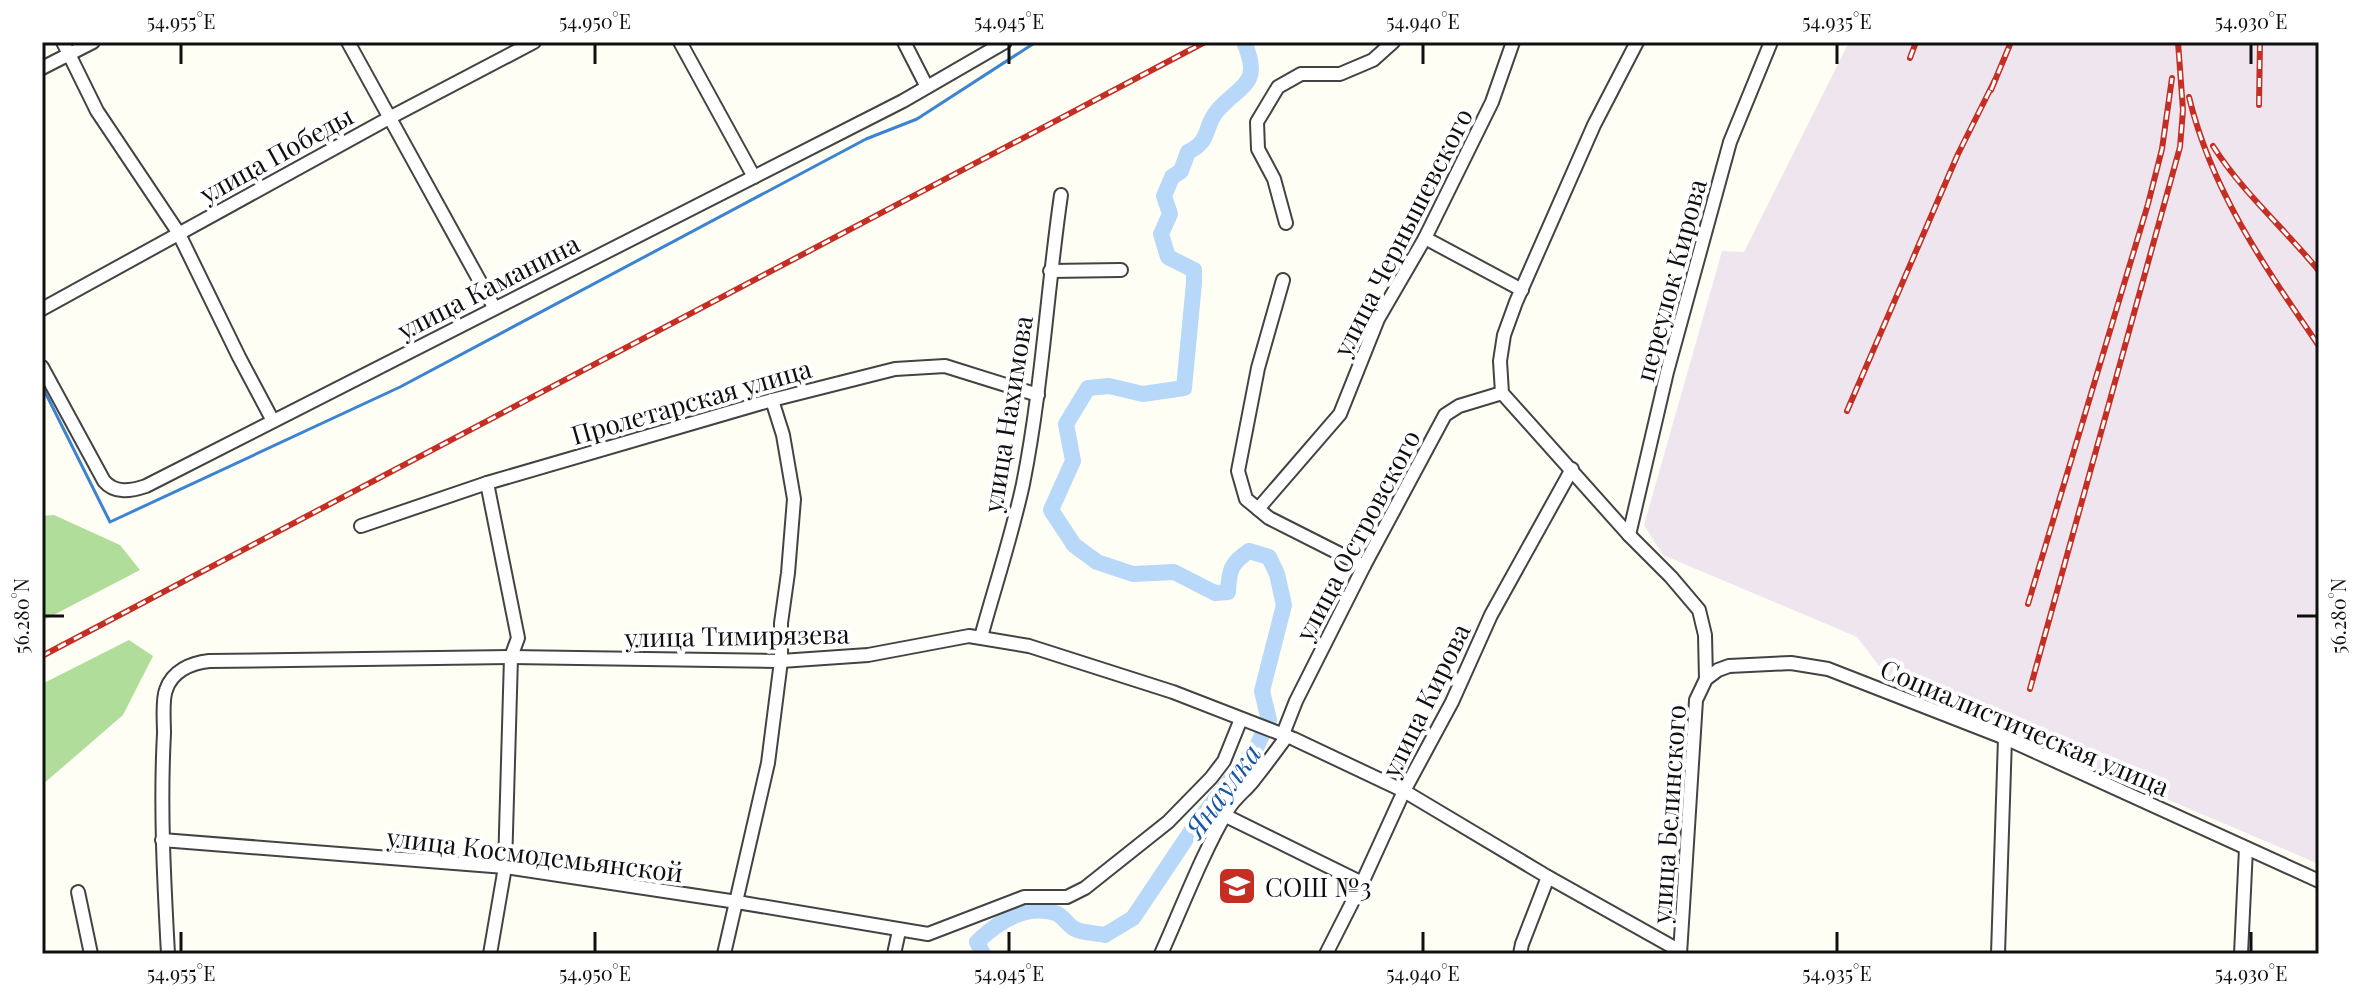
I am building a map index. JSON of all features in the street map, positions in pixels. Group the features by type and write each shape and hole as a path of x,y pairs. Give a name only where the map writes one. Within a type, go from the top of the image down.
{"street":[{"path":"63,42 97,111 178,232 273,421"},
{"path":"42,68 93,42"},
{"path":"348,42 494,307"},
{"name":"улица Победы","path":"42,309 178,232 534,42"},
{"path":"680,42 754,177"},
{"path":"904,42 927,87"},
{"name":"улица Каманина","path":"42,367 109,487 134,490 146,486 754,177 927,87 1005,42"},
{"path":"1286,223 1274,179 1258,149 1257,122 1278,87 1301,74 1340,74 1373,60 1393,42"},
{"name":"улица Чернышевского","path":"1258,509 1340,414 1378,319 1425,238 1492,102 1513,42"},
{"path":"1637,42 1594,125 1504,335 1500,361 1502,393 1699,610 1705,635 1706,679"},
{"name":"переулок Кирова","path":"1629,535 1667,372 1730,142 1771,42"},
{"name":"улица Нахимова","path":"981,637 1022,486 1038,395 1061,195"},
{"path":"1425,238 1522,290"},
{"path":"1050,271 1121,270"},
{"path":"1283,280 1258,368 1238,471 1246,499 1269,518 1364,566"},
{"name":"Пролетарская улица","path":"361,526 487,483 772,400 895,369 945,366 1038,395"},
{"name":"улица Островского","path":"1161,954 1208,845 1229,809 1254,780 1281,733 1364,566 1445,415 1467,403 1502,393"},
{"path":"724,954 768,763 781,661 781,623 794,499 783,435 772,400"},
{"name":"улица Кирова","path":"1326,954 1404,791 1452,702 1491,615 1572,469"},
{"path":"487,483 518,638 511,657 505,867 490,954"},
{"name":"улица Тимирязева","path":"162,840 166,690 179,671 193,663 209,661 511,657 781,661 868,655 969,636 1029,646 1173,692 1281,733"},
{"name":"Социалистическая улица","path":"1706,679 1729,666 1791,663 1828,669 2005,738 2319,881"},
{"name":"улица Белинского","path":"1680,952 1693,724 1696,700 1706,679"},
{"name":"улица Космодемьянской","path":"162,840 505,867 928,934 1024,897 1067,897 1085,888 1168,822 1211,778 1224,761 1245,720"},
{"path":"1281,733 1404,791 1680,952"},
{"path":"1998,954 2005,738"},
{"path":"1226,816 1362,883"},
{"path":"162,840 168,954"},
{"path":"2241,954 2246,848"},
{"path":"1520,954 1548,877"},
{"path":"78,892 91,954"},
{"path":"894,954 899,931"}],"shaded area":[{"path":"1849,42 2319,42 2319,864 1891,682 1857,637 1663,555 1644,525 1722,251 1744,252"}],"green space":[{"path":"54,515 120,545 140,570 42,621 42,516"},
{"path":"129,640 153,656 123,715 42,785 42,684"}],"waterway":[{"path":"42,386 110,522 400,387 866,139 917,119 1036,42"},
{"name":"Янаулка","path":"983,954 977,942 993,928 1022,913 1055,913 1078,930 1105,935 1133,918 1196,824 1257,746 1269,720 1262,691 1284,605 1277,574 1269,557 1249,551 1232,568 1228,592 1215,593 1174,572 1133,574 1097,562 1074,545 1051,510 1073,461 1066,424 1088,388 1109,386 1143,394 1184,388 1194,270 1168,257 1161,234 1170,214 1164,196 1172,177 1181,171 1188,152 1201,143 1217,111 1250,76 1249,56 1244,42"}],"railway":[{"path":"42,656 1205,42"},
{"path":"1910,58 1916,42"},
{"path":"1991,90 2011,42"},
{"path":"2030,689 2180,147 2183,110 2178,42"},
{"path":"2259,105 2260,42"},
{"path":"2028,604 2148,204 2162,149 2172,78"},
{"path":"1847,411 1958,154 1995,80"},
{"path":"2189,97 2211,165 2242,228 2319,346"},
{"path":"2213,146 2237,179 2319,271"}],"place":[{"name":"СОШ №3","path":"1237,886"}]}
